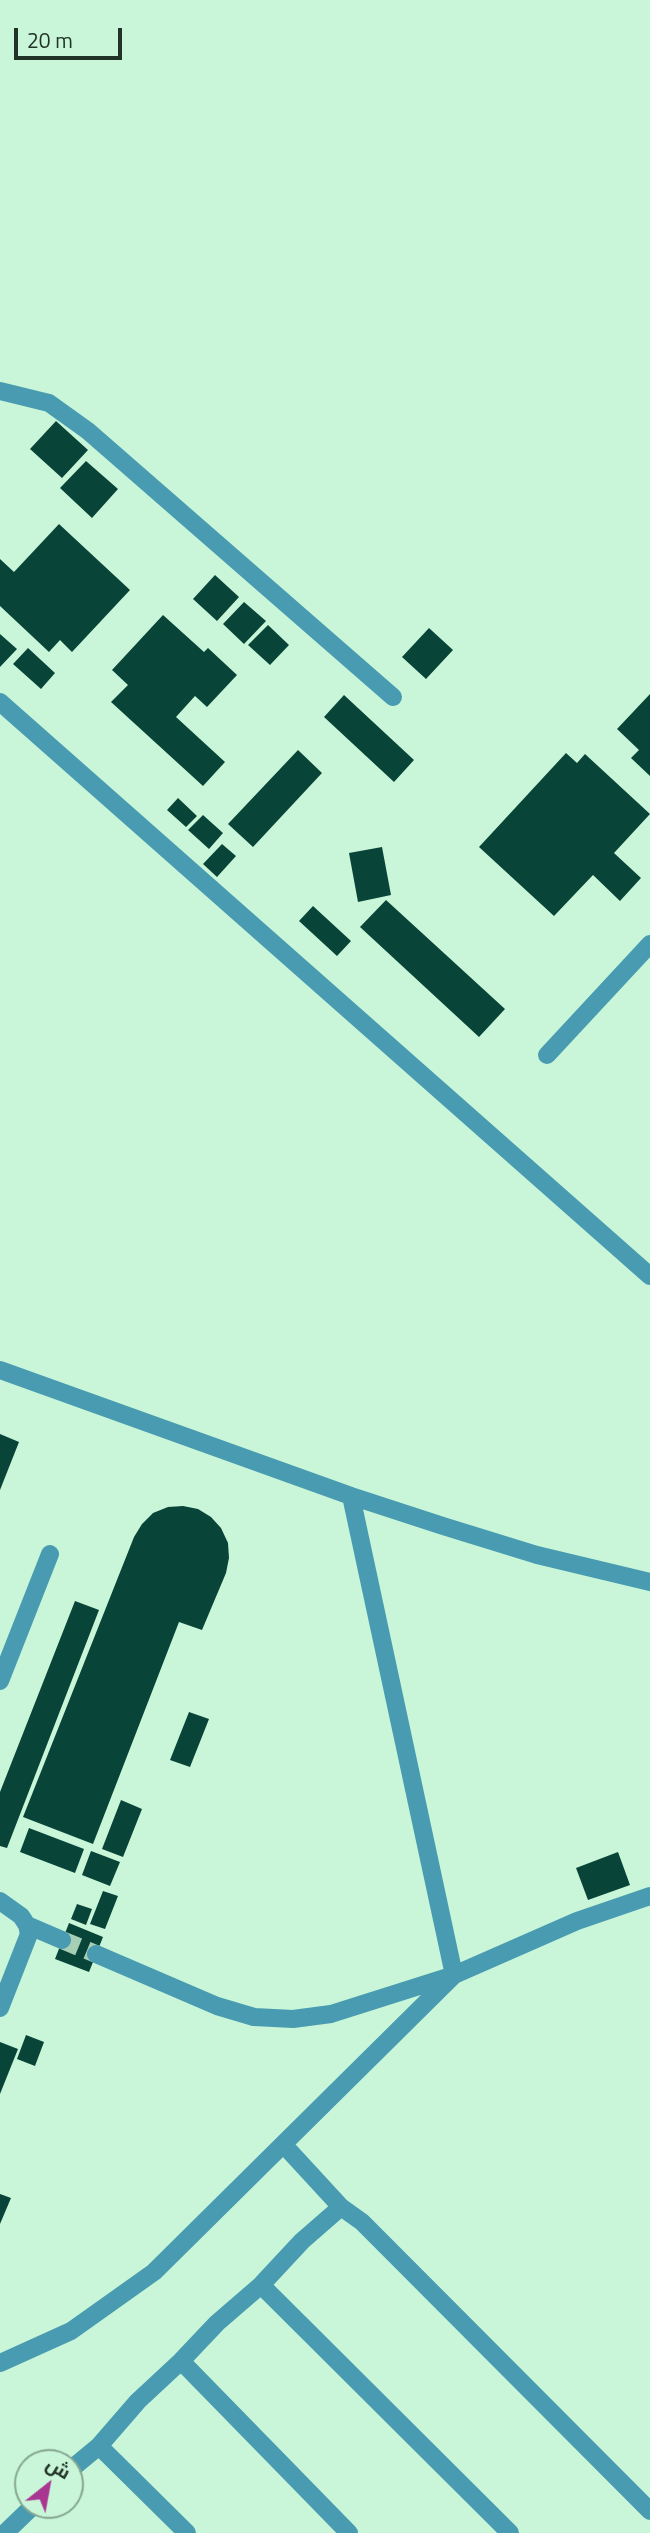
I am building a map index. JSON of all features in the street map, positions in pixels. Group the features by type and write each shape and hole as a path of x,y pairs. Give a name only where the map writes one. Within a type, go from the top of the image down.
{"street":[{"path":"0,391 49,403 88,431 393,697"},
{"path":"0,702 650,1276"},
{"path":"547,1055 650,944"},
{"path":"0,1370 351,1496 537,1555 650,1582"},
{"path":"351,1496 454,1975"},
{"path":"0,1681 50,1554"},
{"path":"96,1954 217,2006 254,2017 293,2020 331,2014 454,1975 577,1921 650,1896"},
{"path":"0,1901 21,1916 29,1934 0,2008"},
{"path":"27,1925 62,1940"},
{"path":"0,2363 71,2331 154,2272 454,1975"},
{"path":"283,2144 341,2207 362,2222 650,2511"},
{"path":"84,2458 217,2322 261,2285 302,2241 341,2207"},
{"path":"261,2285 510,2533"},
{"path":"181,2361 349,2533"},
{"path":"99,2446 187,2533"},
{"path":"4,2531 18,2519"}],"building":[{"path":"56,421 88,450 62,478 30,449"},
{"path":"86,461 118,489 92,518 60,488"},
{"path":"59,524 130,590 72,652 60,640 49,652 0,606 0,559 14,572"},
{"path":"215,575 239,597 217,621 193,599"},
{"path":"244,602 266,621 244,644 223,624"},
{"path":"163,615 204,652 208,648 237,675 207,707 195,696 176,717 225,762 203,786 111,702 128,685 112,670"},
{"path":"268,625 289,645 270,665 248,645"},
{"path":"429,628 453,650 426,679 402,657"},
{"path":"0,634 17,649 0,667"},
{"path":"28,648 55,673 41,689 13,664"},
{"path":"650,694 650,776 631,758 639,750 617,729"},
{"path":"344,695 414,760 394,782 324,717"},
{"path":"298,750 322,773 253,847 228,824"},
{"path":"566,753 577,763 585,754 650,814 614,853 641,878 620,901 593,875 554,916 479,847"},
{"path":"178,798 197,816 186,827 167,810"},
{"path":"203,815 223,833 209,849 188,830"},
{"path":"222,844 236,856 217,877 203,864"},
{"path":"382,847 391,895 358,902 349,853"},
{"path":"386,900 505,1009 479,1037 360,927"},
{"path":"313,906 351,941 337,956 299,921"},
{"path":"0,1434 19,1442 0,1490"},
{"path":"168,1507 198,1509 211,1517 221,1528 228,1543 226,1573 202,1630 179,1622 93,1844 23,1817 134,1537 153,1513"},
{"path":"75,1601 99,1610 7,1848 0,1846 0,1792"},
{"path":"189,1712 209,1719 190,1767 170,1760"},
{"path":"121,1800 142,1809 123,1857 102,1849"},
{"path":"29,1828 84,1849 75,1873 20,1852"},
{"path":"91,1851 120,1862 110,1886 82,1875"},
{"path":"618,1852 630,1885 588,1900 576,1868"},
{"path":"103,1891 118,1896 105,1929 90,1924"},
{"path":"77,1904 92,1909 86,1925 71,1919"},
{"path":"69,1923 103,1937 89,1972 55,1959"},
{"path":"26,2035 44,2042 35,2066 17,2059"},
{"path":"0,2042 18,2049 0,2094"},
{"path":"0,2194 11,2198 0,2224"}],"tunnel":[{"path":"62,1940 96,1954"}]}
